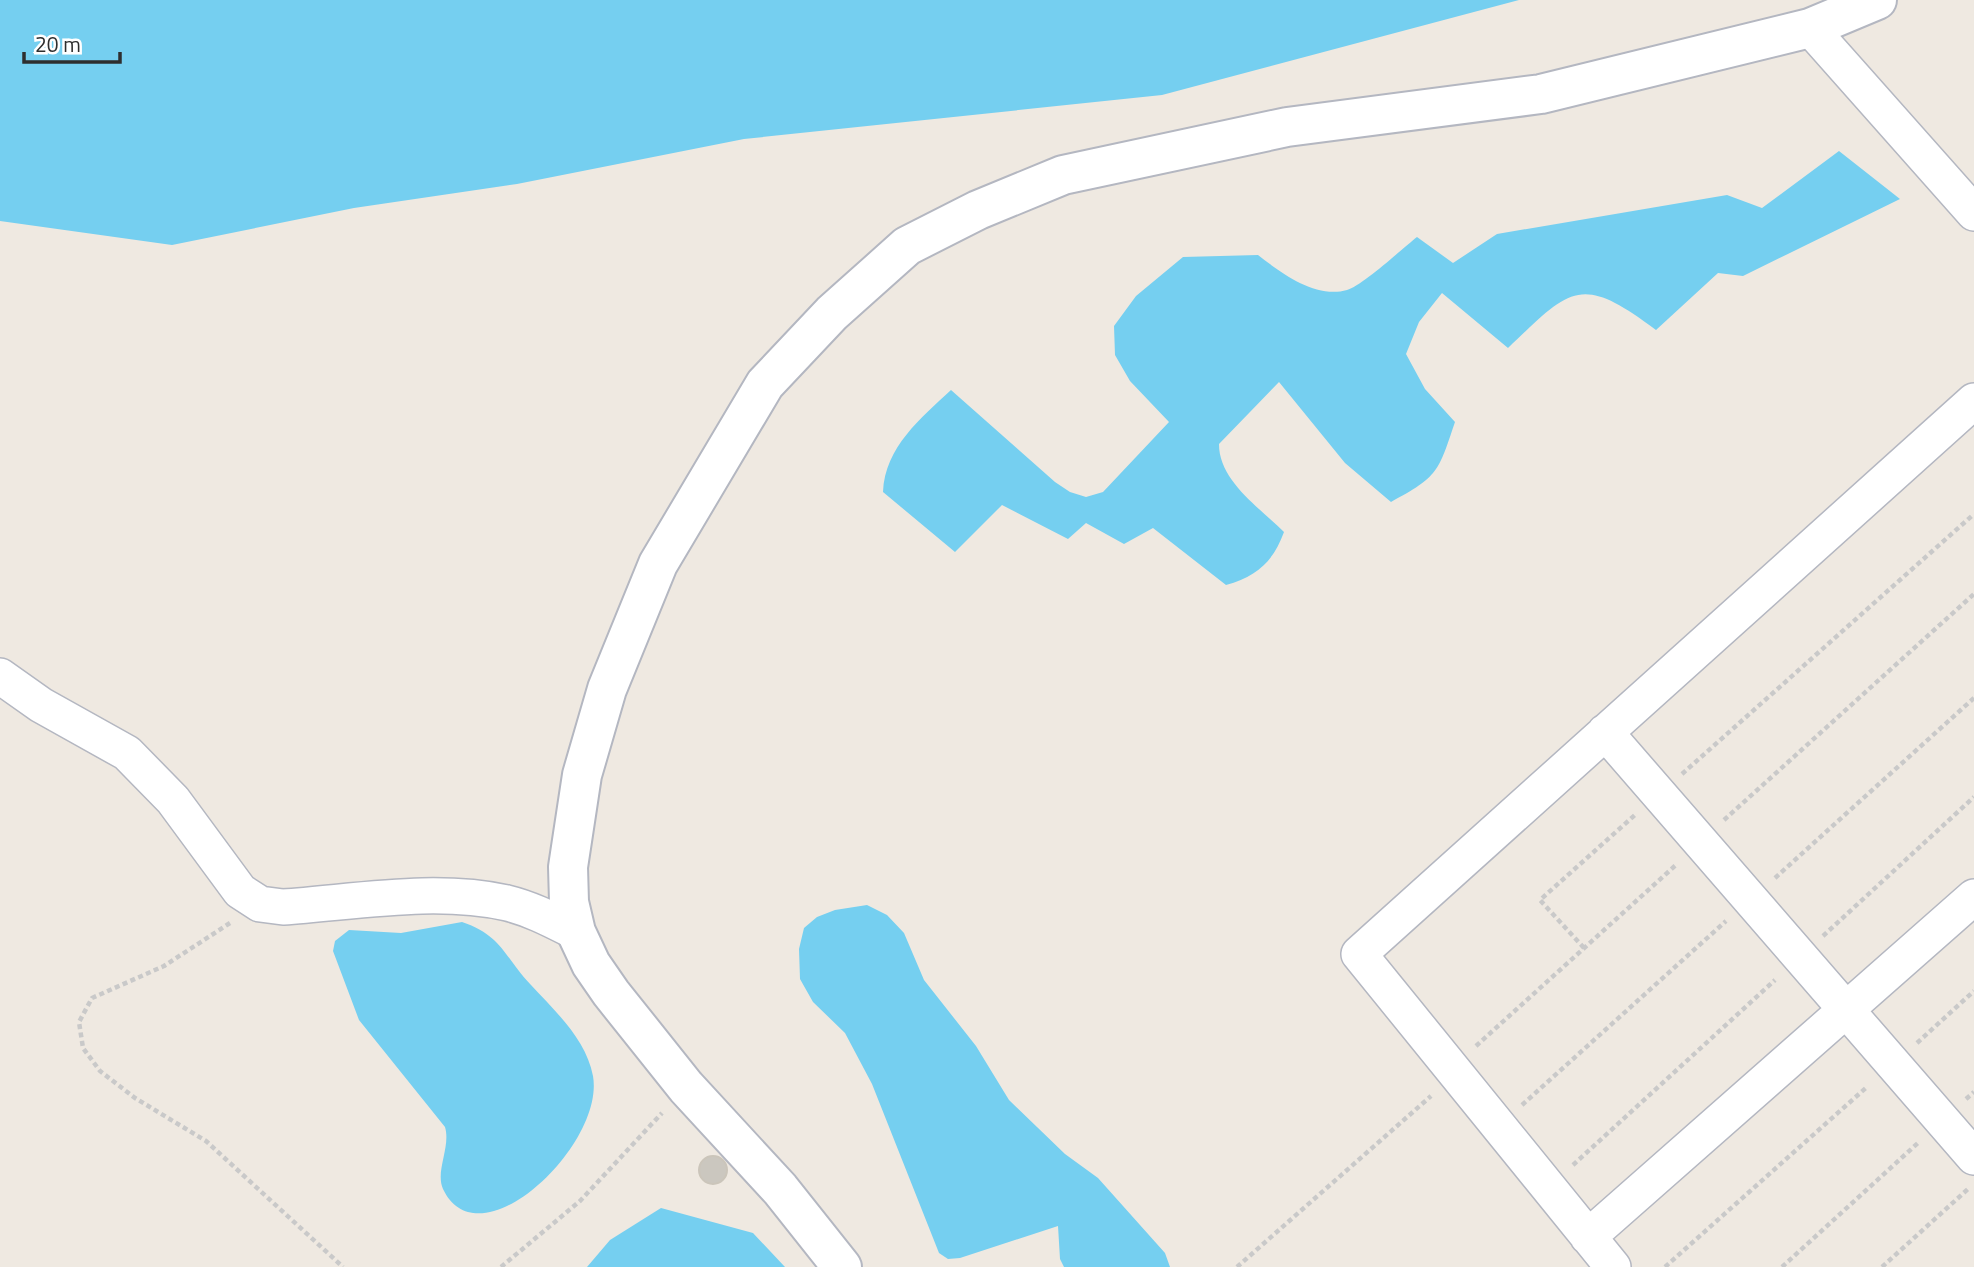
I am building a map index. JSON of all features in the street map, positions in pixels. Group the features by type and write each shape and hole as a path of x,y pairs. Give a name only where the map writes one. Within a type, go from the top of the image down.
{"street":[{"path":"842,1267 780,1189 686,1087 611,993 591,964 576,932 569,902 568,867 582,775 607,689 658,564 765,384 832,313 906,246 978,210 1063,175 1287,127 1541,94 1810,29 1877,0"},
{"path":"1810,29 1974,212"},
{"path":"1613,1267 1359,954 1974,401"},
{"path":"0,676 41,705 127,754 173,800 240,891 260,904 283,907 432,896 479,898 537,912 576,932"},
{"path":"1605,732 1974,1157"},
{"path":"1588,1237 1974,897"}],"path":[{"path":"1584,948 1540,900 1974,514"},
{"path":"1549,1187 1974,797"},
{"path":"260,904 164,966 92,998 79,1021 83,1048 100,1071 135,1098 206,1141 343,1267"},
{"path":"1665,1267 1974,991"},
{"path":"1237,1267 1457,1074"},
{"path":"501,1267 579,1201 686,1087"},
{"path":"1782,1267 1974,1092"},
{"path":"1882,1267 1974,1184"}],"water":[{"path":"0,0 1519,0 1162,95 744,139 517,184 354,208 172,245 0,221"},
{"path":"1839,151 1900,199 1743,276 1718,273 1656,330 1610,300 1592,295 1577,295 1562,301 1547,312 1508,348 1442,293 1419,322 1406,354 1425,389 1455,422 1435,471 1419,486 1391,502 1345,463 1279,382 1219,444 1221,457 1233,482 1284,532 1269,560 1247,577 1226,585 1153,528 1124,544 1086,523 1068,539 1002,505 955,552 883,492 885,476 897,447 951,390 1055,482 1070,492 1086,497 1103,492 1169,422 1130,381 1115,355 1114,326 1136,296 1183,257 1258,255 1300,283 1311,288 1335,292 1354,287 1417,237 1453,263 1497,234 1727,195 1762,208"},
{"path":"867,905 887,915 904,933 924,980 976,1046 1009,1100 1065,1154 1098,1178 1165,1253 1170,1267 1064,1267 1060,1259 1058,1226 960,1258 948,1259 939,1253 872,1084 845,1033 813,1002 800,979 799,949 804,928 817,917 835,910"},
{"path":"462,922 495,941 559,1015 584,1050 593,1076 591,1104 580,1133 560,1162 536,1187 509,1205 483,1213 460,1209 443,1189 441,1175 446,1143 445,1127 359,1020 333,951 335,941 349,930 401,933"},
{"path":"661,1208 753,1233 785,1267 587,1267 610,1240"}],"building":[{"path":"713,1156 723,1160 727,1170 723,1180 713,1184 703,1180 699,1170 703,1160"}]}
